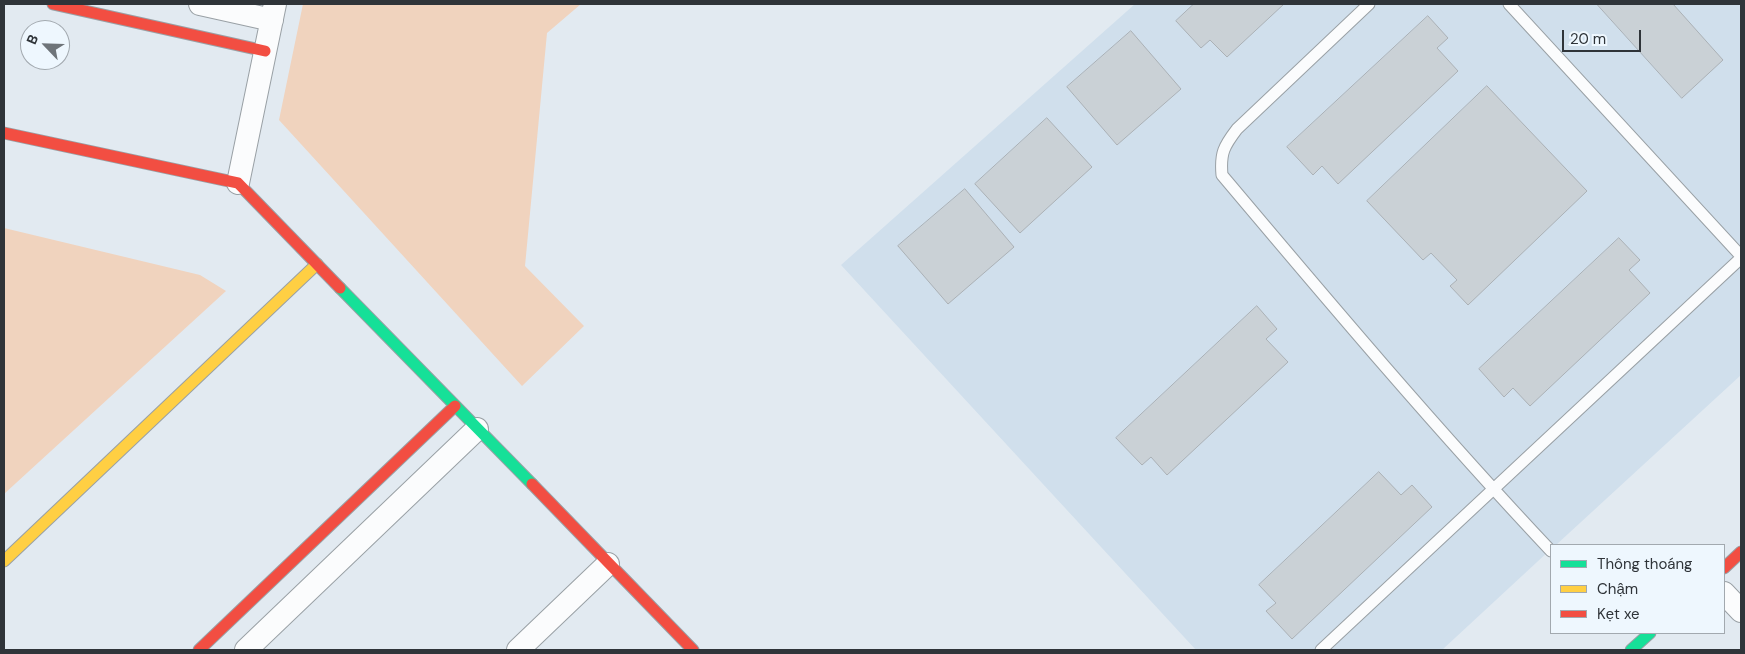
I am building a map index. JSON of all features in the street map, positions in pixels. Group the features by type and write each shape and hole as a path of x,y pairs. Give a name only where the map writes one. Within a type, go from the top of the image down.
{"street":[{"path":"53,4 265,51"},
{"path":"200,4 274,12 238,183"},
{"path":"4,133 238,183 693,650"},
{"path":"4,561 317,264"},
{"path":"199,650 455,406"},
{"path":"246,650 477,429"},
{"path":"1725,567 1741,552"},
{"path":"518,650 608,564"},
{"path":"1725,594 1741,611"},
{"path":"1631,650 1636,637"}],"lane":[{"path":"1369,4 1237,129 1225,145 1221,160 1222,175 1333,307 1494,490 1550,550"},
{"path":"1321,650 1741,257 1509,4"}],"shaded area":[{"path":"303,4 581,4 547,33 525,266 584,326 522,386 279,120"},
{"path":"1135,4 1741,4 1741,375 1557,544 1550,544 1550,550 1442,650 1196,650 841,265"},
{"path":"4,228 200,275 226,291 4,494"}],"building":[{"path":"1194,4 1284,4 1227,57 1210,40 1201,48 1176,21"},
{"path":"1597,4 1673,4 1723,60 1682,98"},
{"path":"1428,16 1448,38 1437,48 1458,71 1338,184 1322,166 1313,175 1287,147"},
{"path":"1131,31 1181,89 1117,145 1067,87"},
{"path":"1487,86 1587,191 1468,305 1450,286 1457,280 1431,253 1423,260 1367,201"},
{"path":"1047,118 1092,167 1020,233 975,184"},
{"path":"965,189 1014,247 948,304 898,246"},
{"path":"1619,238 1640,260 1629,270 1650,293 1530,406 1513,388 1504,397 1479,369"},
{"path":"1257,306 1277,329 1266,339 1288,362 1167,475 1151,457 1142,465 1116,438"},
{"path":"1379,472 1401,495 1412,485 1432,507 1292,639 1266,611 1276,603 1259,585"}],"traffic: fast":[{"path":"340,288 532,484"},
{"path":"1631,650 1649,634"}],"traffic: slow":[{"path":"4,561 317,264"}],"traffic: jam":[{"path":"53,4 265,51"},
{"path":"4,133 238,183 340,288"},
{"path":"199,650 455,406"},
{"path":"532,484 693,650"},
{"path":"1725,567 1741,552"}]}
